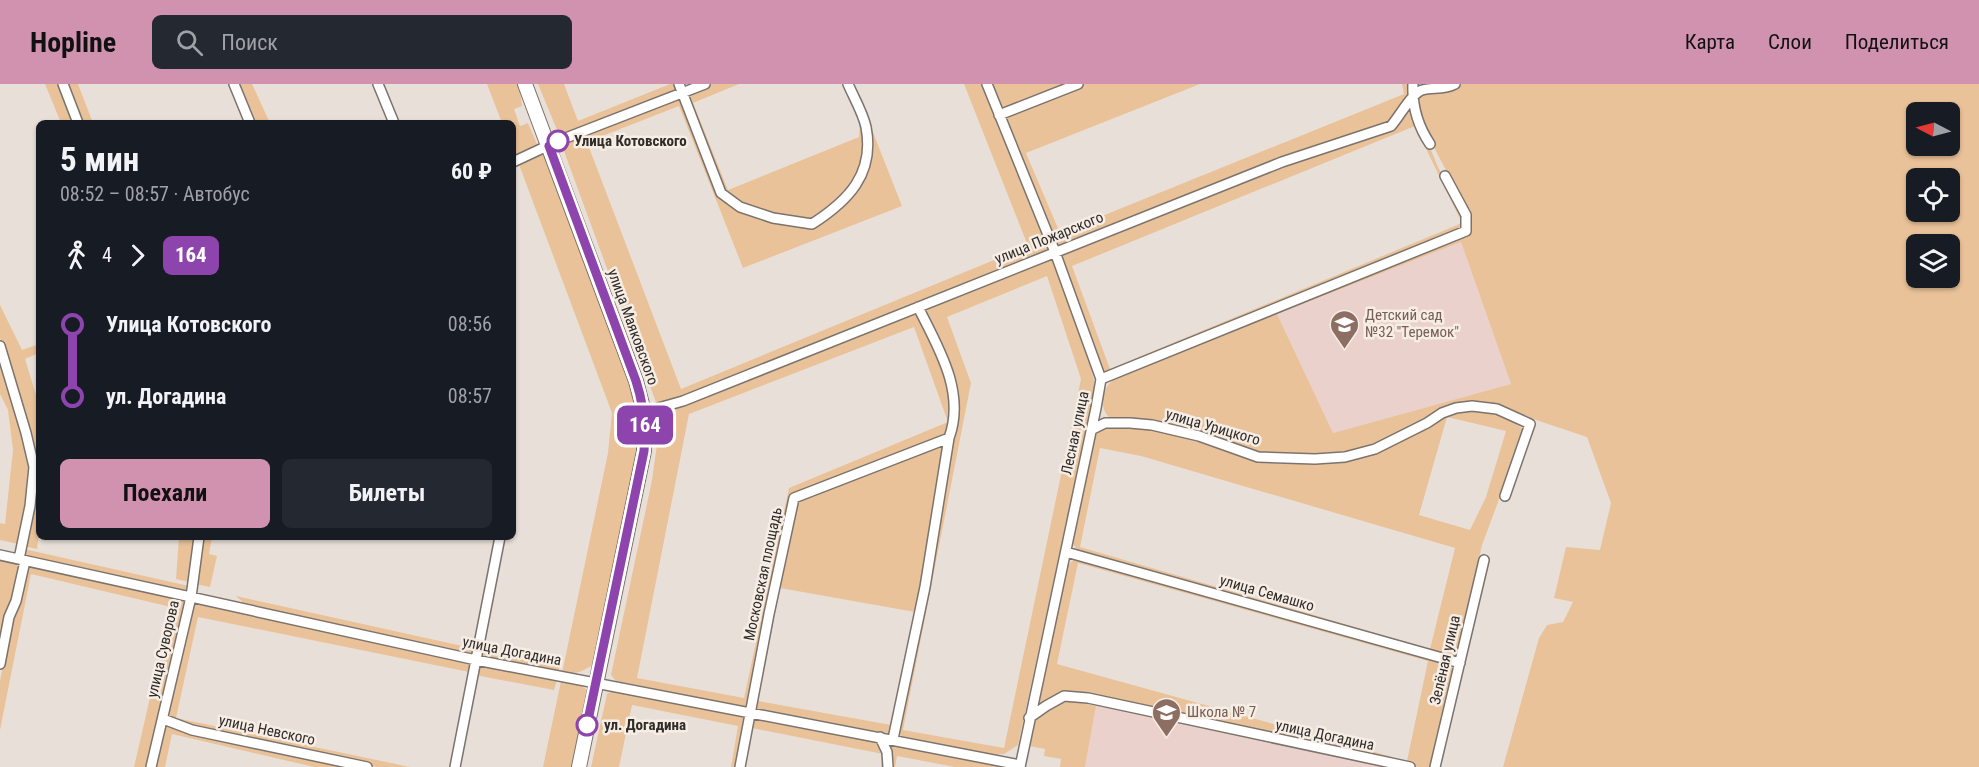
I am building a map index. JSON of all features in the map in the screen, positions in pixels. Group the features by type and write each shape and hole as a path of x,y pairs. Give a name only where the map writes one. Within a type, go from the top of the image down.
{"main road":[{"name":"улица Маяковского","path":"525,84 636,381 644,412 644,451 579,767"}],"street":[{"path":"63,84 77,120"},
{"path":"234,84 249,120"},
{"path":"378,84 393,120"},
{"path":"516,161 681,88 705,84"},
{"path":"681,88 721,193 740,207 773,218 812,224 837,208 857,184 869,153 865,125 848,84"},
{"name":"Лесная улица","path":"987,84 1055,252 1101,379 1020,766"},
{"path":"999,115 1078,84"},
{"path":"1413,84 1412,96 1421,130 1430,144"},
{"path":"1412,96 1421,90 1455,84"},
{"name":"улица Пожарского","path":"644,412 683,401 1282,162 1391,126 1403,113 1412,96"},
{"path":"1101,379 1466,231 1466,215 1445,176"},
{"path":"893,740 925,587 949,438 954,425 956,400 942,354 918,307"},
{"path":"0,346 34,467 16,601 9,616 0,664"},
{"name":"улица Урицкого","path":"1091,430 1105,423 1152,425 1199,436 1258,457 1280,459 1345,457 1375,449 1442,413 1456,408 1472,406 1497,409 1530,424 1505,496"},
{"path":"1096,408 1105,423"},
{"name":"Московская площадь","path":"749,713 794,498 949,438"},
{"name":"улица Суворова","path":"151,767 191,597 199,540"},
{"path":"455,767 499,540"},
{"name":"улица Семашко","path":"1066,552 1460,663"},
{"name":"улица Догадина","path":"0,555 476,660 1020,766"},
{"name":"Зелёная улица","path":"1435,767 1484,560"},
{"name":"улица Догадина","path":"1029,718 1065,696 1088,698 1410,767"},
{"path":"740,767 749,713"},
{"name":"улица Невского","path":"163,719 192,730 367,767"},
{"path":"880,737 887,752 888,767"}],"shaded area":[{"path":"45,84 60,84 74,120 60,120"},
{"path":"67,84 78,84 92,120 81,120"},
{"path":"237,84 252,84 269,120 252,120"},
{"path":"487,84 519,84 522,106 514,109 520,126 528,123 537,144 535,150 516,158 516,120 501,120"},
{"path":"538,84 564,84 578,121 670,84 677,84 679,90 560,137"},
{"path":"712,84 739,84 693,103 728,190 859,137 860,123 843,84 846,84 863,126 866,153 855,182 836,205 812,221 774,216 741,206 723,191 686,94"},
{"path":"851,84 854,84 902,206 743,268 679,106 587,142 681,389 1028,246 964,84 983,84 1049,251 682,398 657,405 561,143 680,97 719,195 740,210 812,227 859,185 872,154 867,123"},
{"path":"990,84 1070,84 1000,109"},
{"path":"1084,84 1200,84 1026,153 1060,233 1404,94 1402,84 1410,84 1410,96 1389,124 1058,248 1004,117 1027,105"},
{"path":"1460,84 1979,84 1979,767 1503,767 1539,638 1547,625 1563,622 1573,602 1554,598 1566,547 1600,550 1611,503 1587,437 1536,420 1501,405 1473,402 1454,404 1377,442 1349,451 1289,455 1263,454 1154,421 1109,417 1104,409 1104,394 1109,384 1125,372 1469,233 1470,215 1424,129 1415,98","holes":["1461,242 1511,384 1333,433 1277,314"]},
{"path":"1412,104 1438,167 1464,215 1464,229 1112,372 1103,371 1060,254 1282,165 1393,128 1406,115","holes":["1415,126 1462,223 1110,369 1072,266"]},
{"path":"537,154 547,155 638,404 639,445 595,663 580,672 572,673 562,673 608,453 612,413 518,162"},
{"path":"1461,242 1511,384 1333,433 1277,314"},
{"path":"1052,258 1094,380 1094,394 1018,745 1004,754 992,755 897,735 952,440 957,426 958,400 922,309","holes":["1047,276 1081,379 1004,748 903,730 971,383 947,317"]},
{"path":"0,305 22,350 36,345 36,354 25,359 36,395 36,463 8,359 0,338"},
{"path":"915,312 940,356 953,401 946,436 792,496 747,707 616,681 611,675 652,480 660,423 658,410","holes":["914,327 948,422 789,488 744,698 637,678 689,414"]},
{"path":"0,354 30,466 27,505 18,544 0,540 0,523 5,524 13,450 8,410 0,394"},
{"path":"1471,410 1505,416 1523,429 1522,438 1482,545 1457,658 1081,553 1073,544 1093,439 1104,429 1122,426 1145,428 1257,461 1309,464 1347,459 1382,450 1404,441 1446,414","holes":["1447,417 1506,431 1486,497 1470,530 1419,515","1100,448 1141,456 1455,548 1430,649 1080,547"]},
{"path":"946,442 923,586 891,734 753,708 797,500","holes":["780,588 915,612 891,725 758,701"]},
{"path":"36,473 37,549 24,546"},
{"path":"179,540 195,540 189,582 176,579"},
{"path":"202,540 211,540 209,554 217,556 210,587 195,584"},
{"path":"24,549 189,586 184,591 25,555"},
{"path":"1079,558 1453,665 1456,670 1430,767 1419,767 1063,693 1039,705 1067,567","holes":["1078,563 1428,661 1407,761 1057,664"]},
{"path":"0,560 15,563 19,568 0,645"},
{"path":"31,567 183,599 186,606 148,767 134,767 171,607 31,574 0,730 0,681 12,617 26,569"},
{"path":"236,596 476,649 475,655 246,605"},
{"path":"196,603 473,663 453,767 450,767 469,672 198,617 176,718 410,767 377,767 191,728 166,717 191,606"},
{"path":"480,650 560,666 558,672 479,656"},
{"path":"477,664 557,680 554,690 475,675"},
{"path":"561,681 580,685 589,691 573,767 543,767"},
{"path":"614,690 997,767 955,767 897,756 895,767 881,767 883,754 752,728 744,767 731,767 738,726 632,705 619,767 591,767 607,694"},
{"path":"1071,701 1096,706 1085,767 1060,767 1061,759 1044,756 1045,749 1029,746 1033,725 1040,714"},
{"name":"Школа № 7","path":"1096,706 1387,767 1085,767"},
{"path":"165,722 355,767 314,767 172,734 165,767 154,767"}],"bus line":[{"name":"164","path":"558,141 549,146 636,381 644,412 645,431 644,451 587,725"}],"place":[{"name":"Улица Котовского","path":"558,141"},
{"name":"Детский сад №32 \"Теремок\"","path":"1344,350"},
{"name":"ул. Догадина","path":"587,725"},
{"name":"Школа № 7","path":"1166,738"}]}
